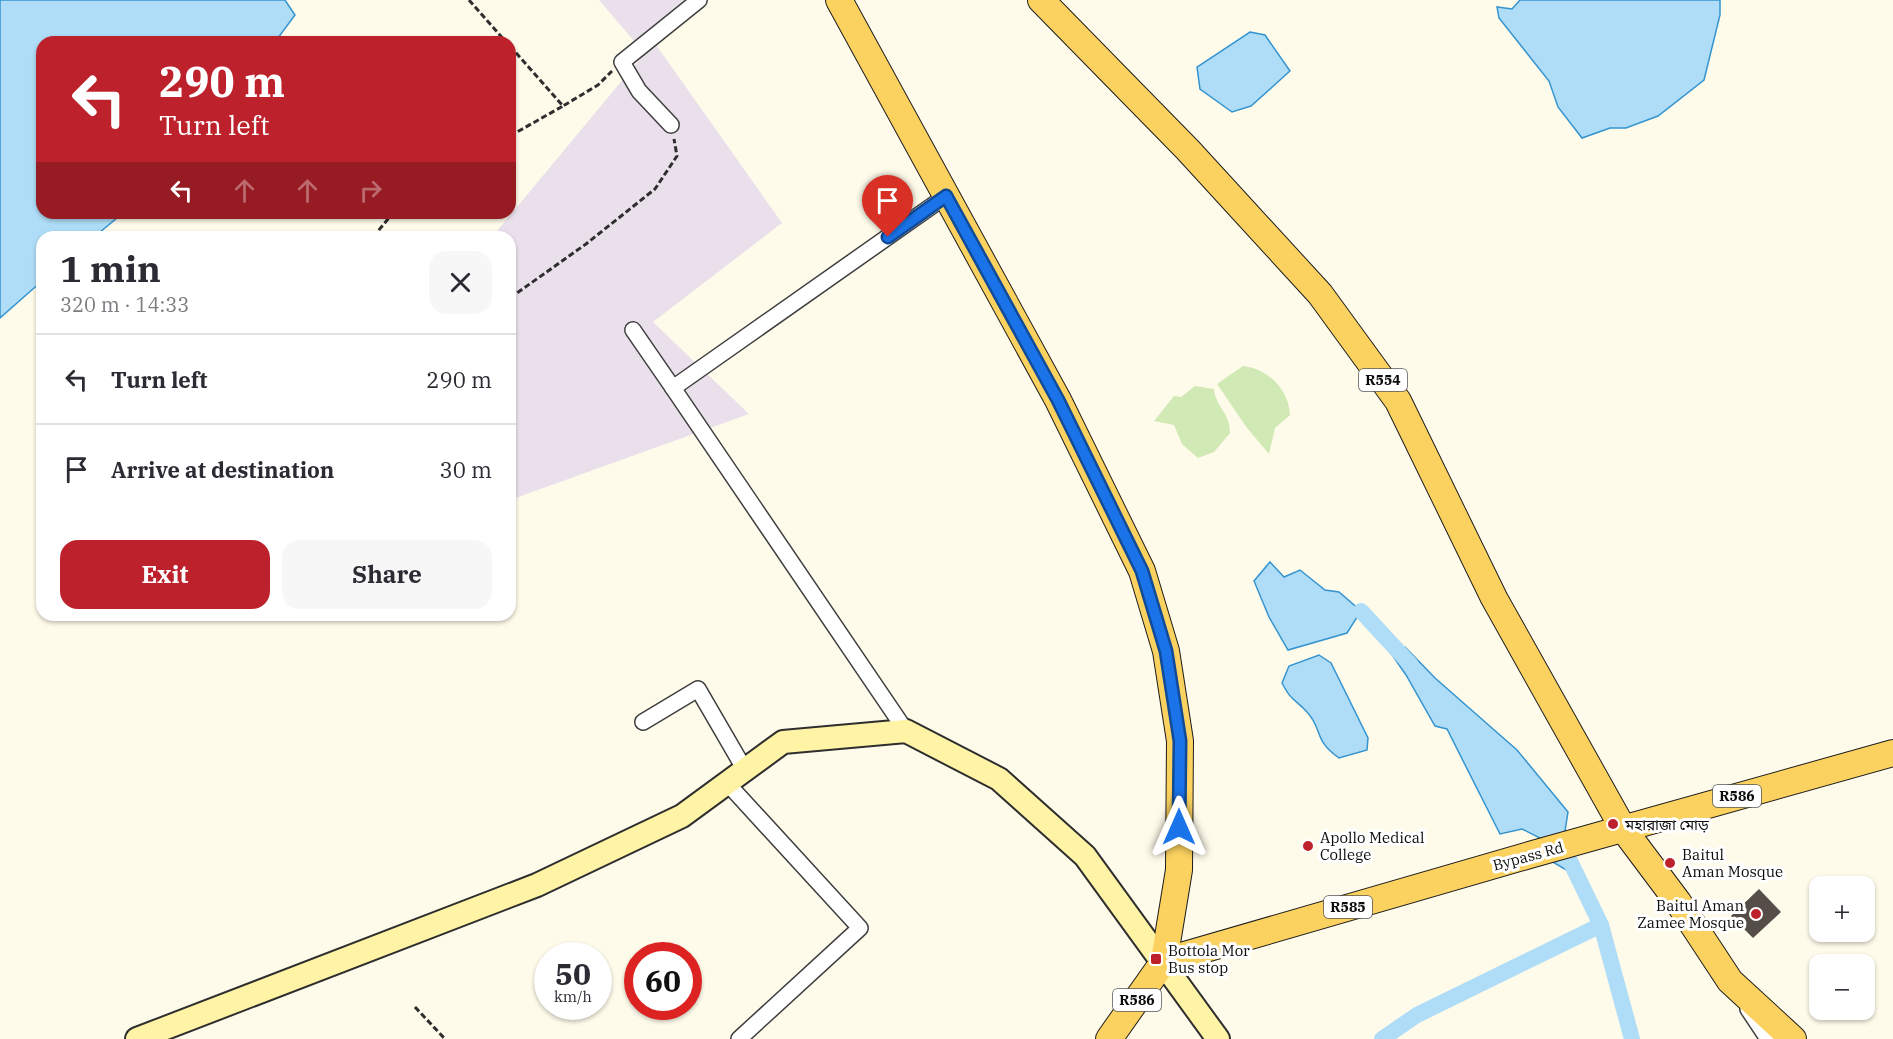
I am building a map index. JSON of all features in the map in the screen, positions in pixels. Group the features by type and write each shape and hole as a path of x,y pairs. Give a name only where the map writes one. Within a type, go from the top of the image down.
{"main road":[{"path":"839,0 1058,400 1142,571 1166,651 1180,741 1179,870 1164,961"},
{"name":"R554","path":"1041,0 1188,150 1320,294 1398,401 1494,598 1624,830 1678,902 1730,981 1793,1039"},
{"name":"Bypass Rd","path":"1164,961 1893,753"},
{"name":"R586","path":"1109,1039 1164,961"}],"street":[{"path":"671,125 639,91 622,62 699,0"},
{"path":"673,388 946,196"},
{"path":"633,330 906,731 999,779 1085,856 1164,961 1218,1039"},
{"path":"643,722 698,689 736,777 860,928 739,1039"},
{"path":"137,1039 537,885 682,816 783,742 906,731"},
{"path":"1730,981 1768,1039"}],"path":[{"path":"469,0 501,36"},
{"path":"516,53 563,106"},
{"path":"516,133 598,85 622,62"},
{"path":"516,294 586,244 656,189 677,156 671,125"},
{"path":"378,231 388,219"},
{"path":"415,1007 445,1039"}],"shaded area":[{"path":"599,0 687,0 635,42"},
{"path":"654,42 782,223 653,322 749,414 516,498 516,231 497,231 507,219 516,219 516,208"}],"green space":[{"path":"1243,366 1261,371 1276,382 1282,389 1289,406 1290,415 1275,428 1269,454 1247,428 1217,384"},
{"path":"1195,386 1214,389 1217,401 1228,420 1230,433 1214,452 1198,458 1182,444 1174,425 1154,421 1174,396 1181,397"}],"water":[{"path":"0,0 285,0 295,15 279,36 36,36 36,219 116,219 101,231 36,231 36,286 0,318"},
{"path":"1520,0 1720,0 1720,15 1704,80 1658,116 1626,128 1610,128 1582,138 1558,107 1549,81 1499,18 1497,7 1512,9"},
{"path":"1250,32 1265,35 1290,71 1251,106 1232,112 1200,89 1197,67"},
{"path":"1270,562 1284,577 1300,570 1325,590 1339,592 1361,611 1347,633 1288,650 1269,617 1254,581"},
{"path":"1405,647 1435,678 1517,750 1568,812 1565,831 1578,877 1551,861 1540,838 1522,829 1500,834 1447,729 1435,726 1390,652"},
{"path":"1319,655 1331,663 1368,738 1367,750 1339,758 1331,752 1325,746 1312,718 1291,697 1282,683 1289,666"}],"building":[{"name":"Baitul Aman Zamee Mosque","path":"1759,889 1781,912 1753,938 1731,916"}],"waterway":[{"path":"1361,611 1411,665"},
{"path":"1568,857 1601,925 1632,1039"},
{"path":"1382,1039 1417,1015 1601,925"}],"place":[{"name":"মহারাজা মোড়","path":"1613,824"},
{"name":"Apollo Medical College","path":"1308,846"},
{"name":"Baitul Aman Mosque","path":"1670,863"},
{"name":"Baitul Aman Zamee Mosque","path":"1756,914"},
{"name":"Bottola Mor Bus stop","path":"1156,959"}],"route":[{"path":"888,237 946,196 1058,400 1142,571 1166,651 1180,741 1179,827"}]}
